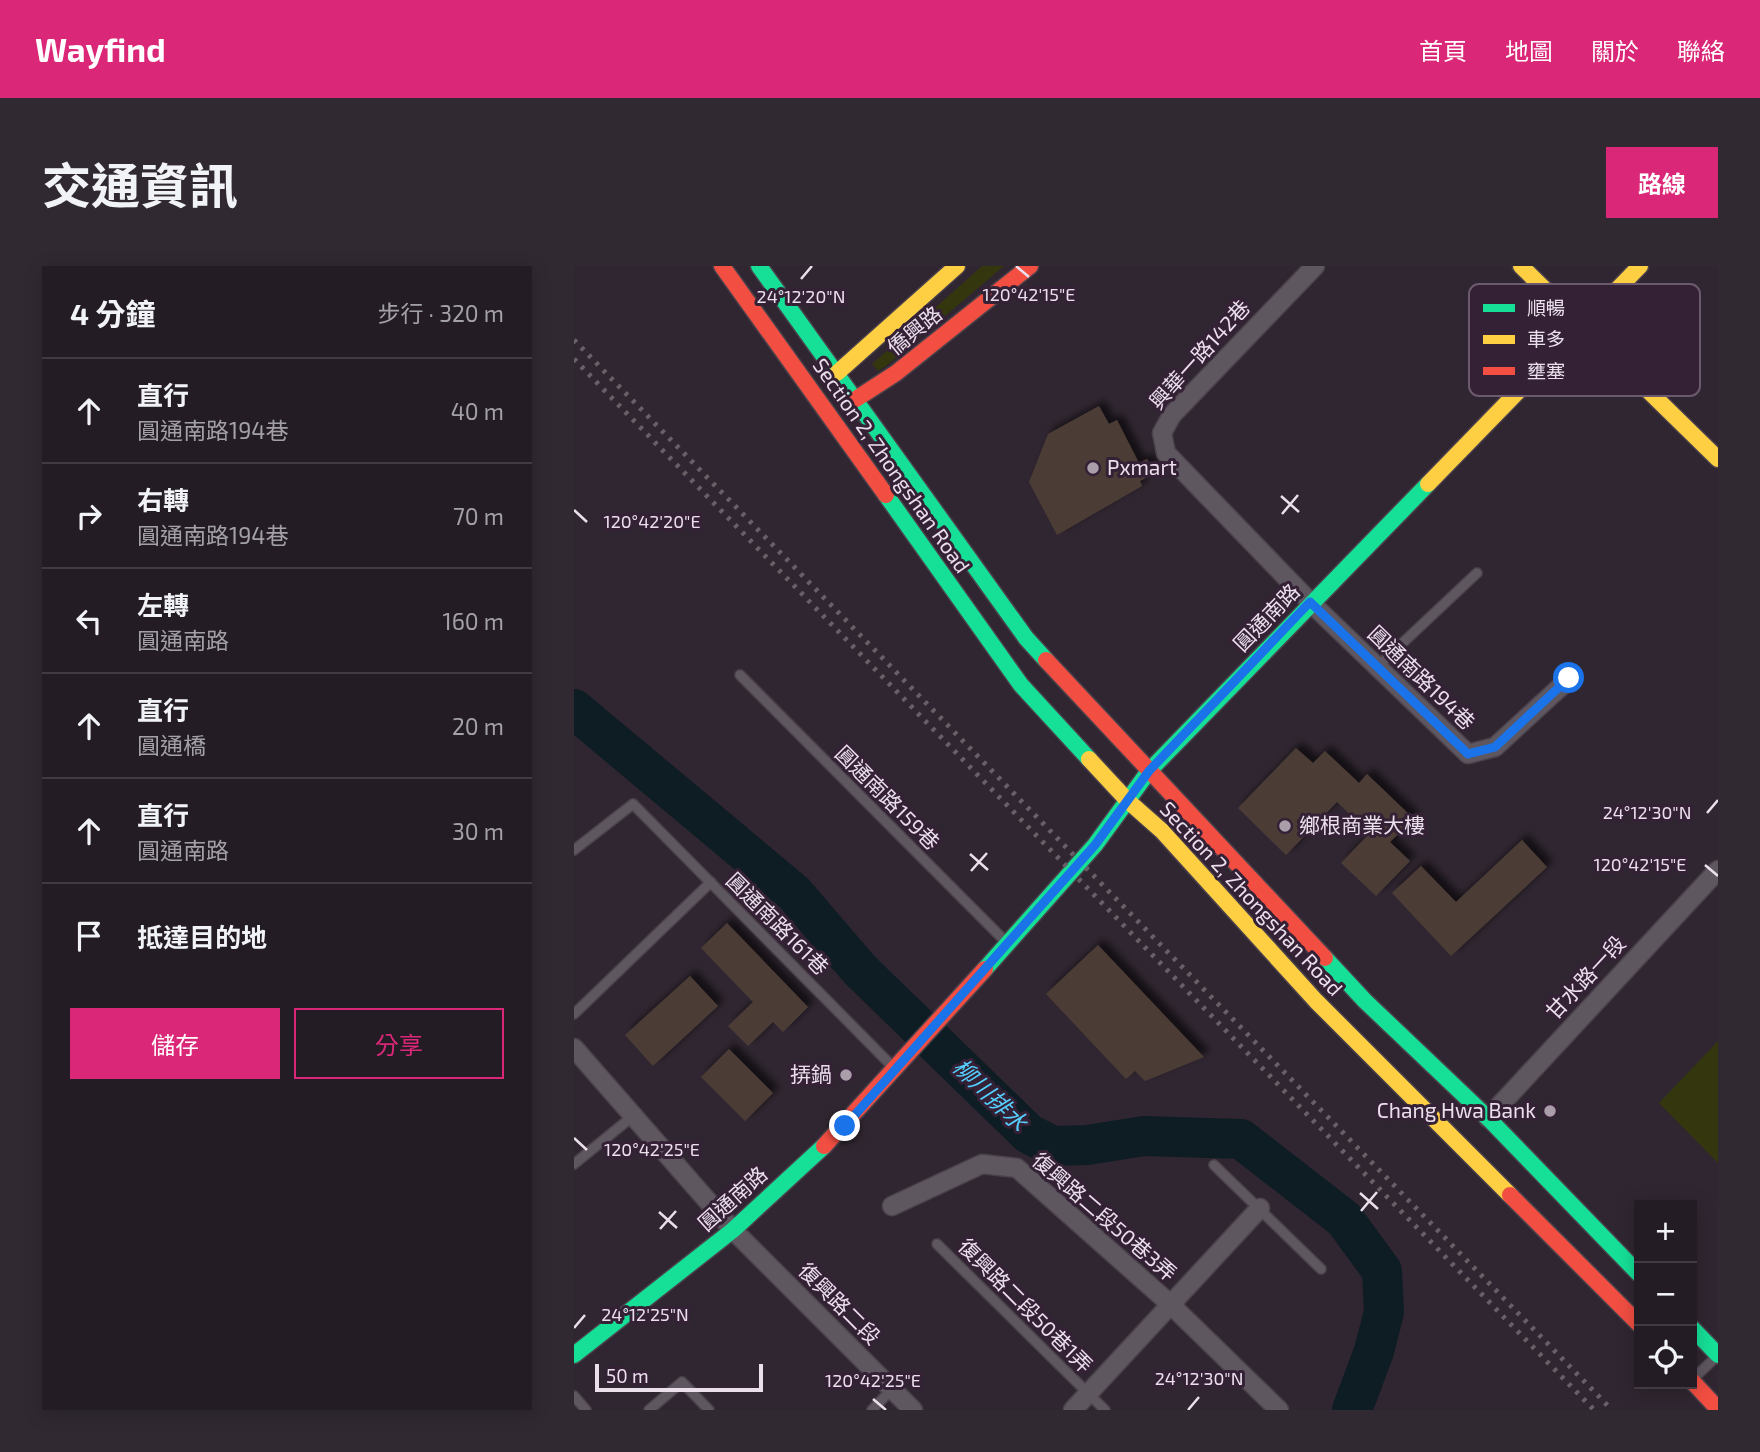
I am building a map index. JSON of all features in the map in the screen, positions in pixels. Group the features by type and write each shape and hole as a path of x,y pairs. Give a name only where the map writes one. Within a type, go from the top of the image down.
{"main road":[{"name":"Section 2, Zhongshan Road","path":"722,266 1021,685 1128,801 1162,831 1316,1001 1634,1319"},
{"name":"Section 2, Zhongshan Road","path":"760,266 1026,638 1365,1001 1488,1118 1634,1269"},
{"name":"僑興路","path":"837,373 957,266"},
{"name":"僑興路","path":"856,399 896,373 1030,266"},
{"path":"1521,266 1539,284"},
{"name":"圓通南路","path":"1623,284 1640,266"},
{"name":"圓通南路","path":"574,1355 733,1230 845,1126 1095,845 1149,771 1310,602 1515,396"},
{"path":"1654,396 1718,459"},
{"path":"1697,1333 1718,1355"},
{"path":"1697,1386 1718,1409"}],"street":[{"name":"興華一路142巷","path":"1310,602 1166,453 1162,433 1172,415 1315,266"},
{"name":"圓通南路194巷","path":"1310,602 1468,754 1495,747 1569,678"},
{"name":"甘水路一段","path":"1488,1118 1718,870"},
{"name":"復興路二段","path":"574,1048 733,1230 913,1410"},
{"name":"復興路二段50巷3弄","path":"892,1206 982,1164 1017,1168 1169,1303 1279,1410"},
{"path":"1073,1410 1169,1303 1260,1208"}],"lane":[{"path":"1377,667 1476,573"},
{"name":"圓通南路159巷","path":"740,676 1009,944"},
{"name":"圓通南路161巷","path":"574,850 633,804 900,1063"},
{"path":"574,1014 711,882"},
{"path":"574,1164 634,1116"},
{"path":"1214,1165 1321,1269"},
{"name":"復興路二段50巷1弄","path":"937,1244 1105,1410"},
{"path":"1697,1376 1718,1355"},
{"path":"649,1410 682,1382 709,1410"},
{"path":"872,1410 892,1389"},
{"path":"574,1395 586,1410"}],"shaded area":[{"path":"982,266 1004,266 878,371 872,364"},
{"path":"1718,1041 1718,1163 1659,1103"}],"building":[{"name":"Pxmart","path":"1099,406 1109,424 1117,420 1139,463 1147,459 1155,473 1140,481 1142,486 1057,535 1029,482 1048,434"},
{"name":"鄉根商業大樓","path":"1296,748 1313,763 1325,751 1359,783 1367,774 1414,819 1390,842 1410,861 1376,896 1341,863 1370,833 1337,802 1286,855 1238,808"},
{"path":"1522,840 1547,867 1451,956 1392,893 1421,866 1456,902"},
{"path":"727,923 808,1007 783,1032 773,1022 748,1046 728,1026 753,1002 701,948"},
{"path":"1098,945 1204,1057 1145,1081 1135,1071 1126,1079 1046,994"},
{"path":"690,976 718,1006 653,1066 625,1035"},
{"path":"729,1049 773,1093 745,1121 701,1077"}],"waterway":[{"name":"柳川排水","path":"574,709 794,893 860,970 1029,1134 1053,1146 1087,1145 1144,1136 1241,1139 1344,1219 1382,1271 1384,1312 1374,1351 1352,1410"}],"railway":[{"path":"574,340 1612,1410"},
{"path":"574,359 1594,1410"}],"traffic: fast":[{"path":"759,266 1026,638 1046,660"},
{"path":"985,969 1095,845 1149,771 1428,484"},
{"path":"886,495 1021,685 1089,759"},
{"path":"1325,958 1365,1001 1488,1118 1634,1269"},
{"path":"574,1355 733,1230 824,1146"},
{"path":"1697,1333 1718,1355"}],"traffic: slow":[{"path":"837,373 957,266"},
{"path":"1521,266 1539,284"},
{"path":"1622,284 1640,266"},
{"path":"1428,484 1514,396"},
{"path":"1654,396 1718,459"},
{"path":"1089,759 1128,801 1162,831 1316,1001 1510,1195"}],"traffic: jam":[{"path":"722,266 886,495"},
{"path":"856,399 896,373 1030,266"},
{"path":"1046,660 1325,958"},
{"path":"824,1146 985,969"},
{"path":"1510,1195 1634,1319"},
{"path":"1697,1386 1718,1409"}],"place":[{"name":"Pxmart","path":"1093,468"},
{"name":"鄉根商業大樓","path":"1285,826"},
{"name":"挵鍋","path":"846,1075"},
{"name":"Chang Hwa Bank","path":"1550,1111"}],"route":[{"path":"845,1126 1095,845 1149,771 1310,602 1440,730 1468,754 1482,753 1495,747 1569,678"}]}
